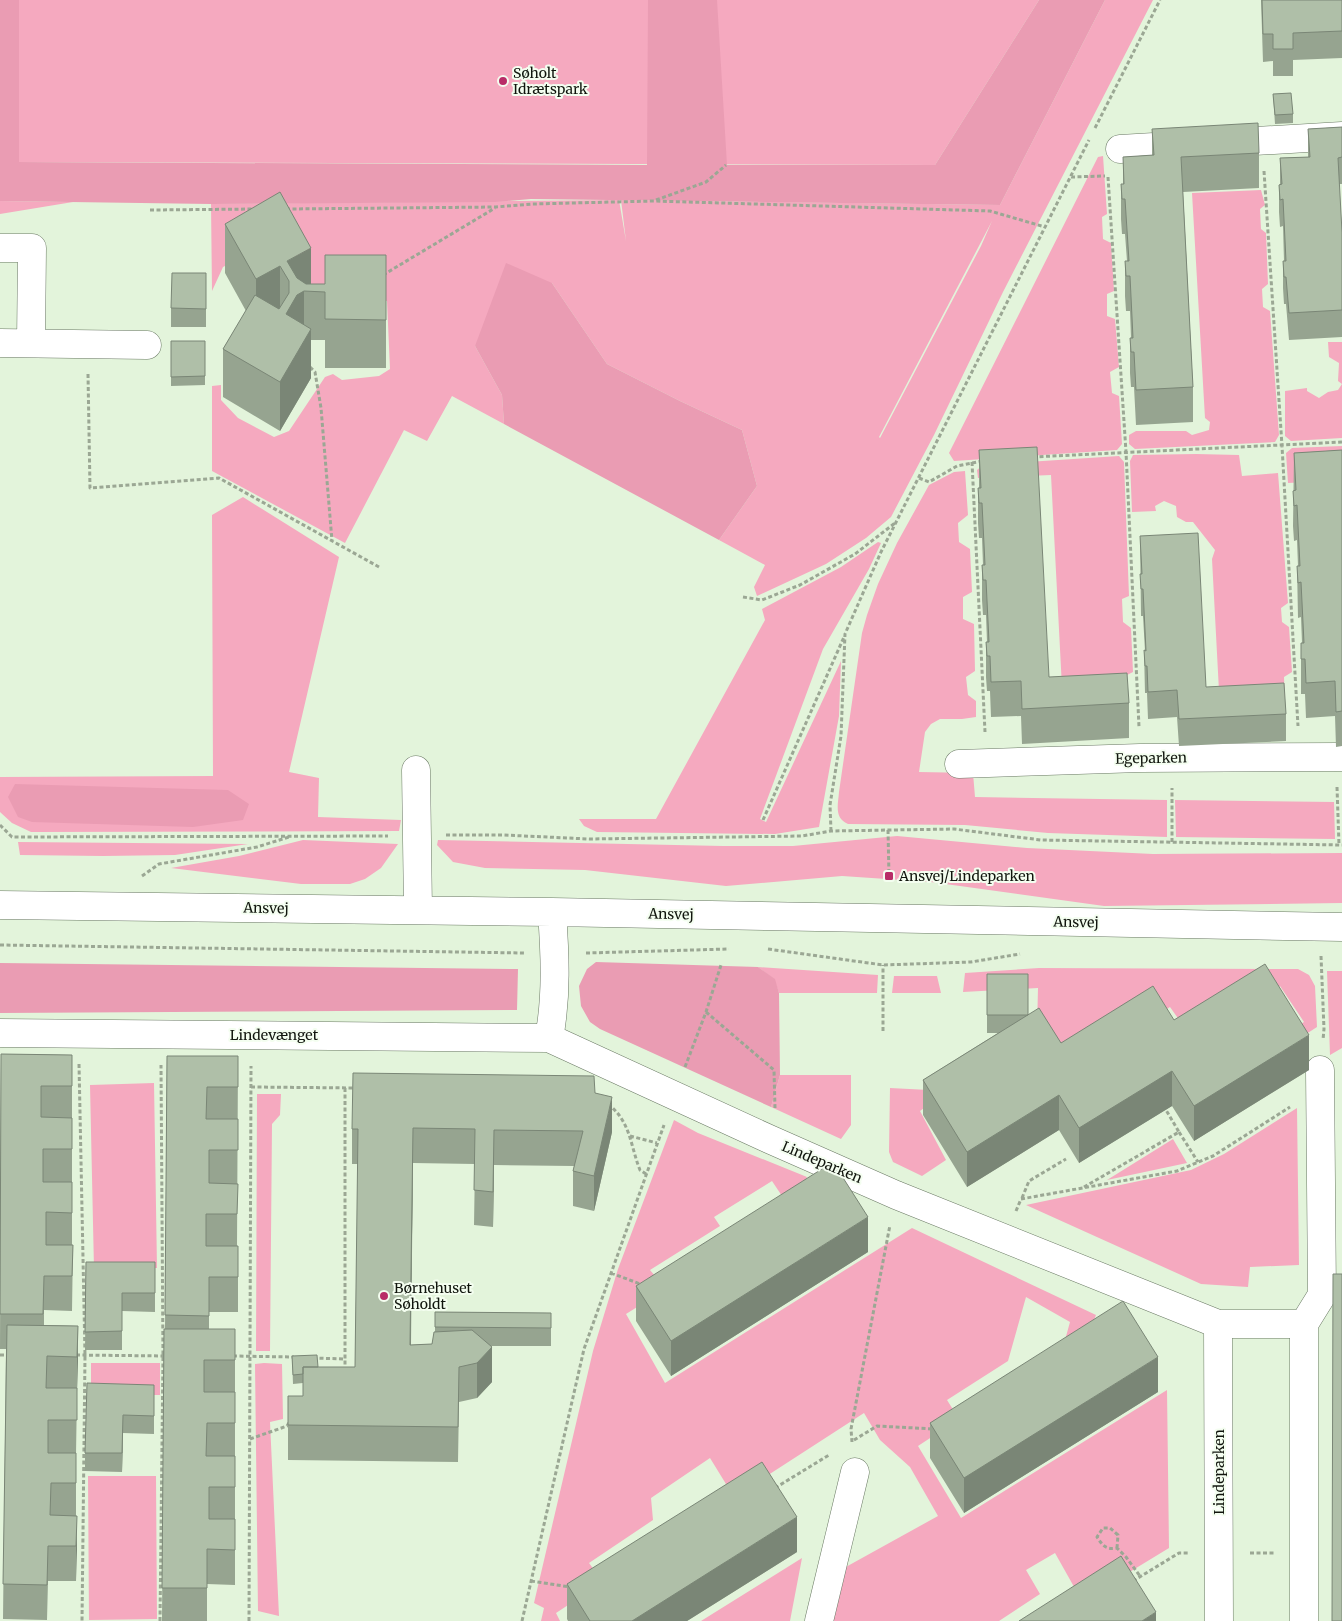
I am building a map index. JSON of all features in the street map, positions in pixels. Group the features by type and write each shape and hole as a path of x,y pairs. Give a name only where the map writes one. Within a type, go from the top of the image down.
{"street":[{"path":"1120,149 1342,136"},
{"path":"0,248 32,248 31,344"},
{"path":"0,343 147,345"},
{"name":"Egeparken","path":"959,764 1140,758 1342,757"},
{"path":"416,770 418,910"},
{"name":"Ansvej","path":"0,905 552,912 1331,927"},
{"path":"549,1038 554,1012 555,953 552,912"},
{"name":"Lindevænget","path":"0,1033 549,1038"},
{"name":"Lindeparken","path":"549,1038 896,1195 1218,1324 1304,1324"},
{"path":"1304,1621 1304,1324 1322,1295 1320,1079"},
{"name":"Lindeparken","path":"1218,1324 1219,1621"},
{"path":"819,1621 855,1472"}],"path":[{"path":"764,820 881,552 1160,0"},
{"path":"1262,141 1300,756"},
{"path":"654,200 706,182 726,165"},
{"path":"1071,177 1108,176 1126,452 1140,758"},
{"path":"278,209 496,207 654,200 990,211 1045,227"},
{"path":"379,276 496,207"},
{"path":"150,210 258,209"},
{"path":"88,344 90,488 219,478 379,567"},
{"path":"303,362 315,372 317,381 332,541"},
{"path":"1025,458 1342,442"},
{"path":"919,478 928,482 957,466 990,460"},
{"path":"972,462 986,763"},
{"path":"743,597 762,600 800,585 855,554 896,523"},
{"path":"831,832 830,805 841,736 846,634"},
{"path":"1172,799 1172,842"},
{"path":"0,825 12,837 504,835 589,838 802,836 831,832 954,829 1041,840 1340,845 1337,803"},
{"path":"888,830 888,876"},
{"path":"136,880 159,864 258,847 294,836"},
{"path":"1021,1199 1176,1171 1213,1156 1320,1079 1331,927"},
{"path":"0,945 555,953 738,948"},
{"path":"767,949 883,965 972,962 1026,953"},
{"path":"684,1067 706,1012 721,964"},
{"path":"883,965 883,1031"},
{"path":"706,1012 774,1070 775,1106 769,1139"},
{"path":"79,1034 85,1355 82,1621"},
{"path":"160,1035 164,1356 160,1621"},
{"path":"249,1621 252,1036"},
{"path":"251,1087 365,1088"},
{"path":"344,1376 345,1088"},
{"path":"602,1099 618,1112 630,1136 640,1170 646,1174"},
{"path":"1166,1110 1198,1162"},
{"path":"522,1621 584,1349 667,1116"},
{"path":"1081,1188 1179,1132"},
{"path":"630,1136 658,1143"},
{"path":"1005,1238 1029,1181 1066,1160"},
{"path":"855,1472 851,1429 896,1195"},
{"path":"611,1273 644,1286"},
{"path":"0,1355 9,1355"},
{"path":"75,1355 173,1356"},
{"path":"231,1356 301,1357"},
{"path":"310,1358 345,1359"},
{"path":"250,1439 287,1426 294,1414"},
{"path":"1117,1548 1110,1549 1103,1546 1097,1537 1103,1528 1110,1528 1118,1535 1117,1548 1140,1576"},
{"path":"1131,1582 1179,1553 1304,1554"}],"shaded area":[{"path":"0,0 19,0 19,162 647,165 648,0 717,0 727,165 935,165 1039,0 1105,0 1000,205 531,199 495,202 211,204 0,201"},
{"name":"Søholt Idrætspark","path":"16,0 1039,0 935,165 18,162"},
{"path":"1105,0 1153,0 1003,292 934,435 891,517 866,538 826,564 757,596 754,587 765,565 719,540 757,486 742,430 607,364 552,283 475,346 502,395 504,424 452,396 427,441 404,430 345,543 212,471 212,386 221,385 221,400 238,418 274,437 289,431 325,377 333,374 342,380 379,376 390,369 387,301 324,299 316,306 284,236 223,267 212,291 211,204 619,200 626,241 621,200 1000,205","holes":["992,221 981,246 880,438"]},
{"path":"1103,156 1107,214 1102,217 1103,239 1111,243 1114,291 1107,294 1107,316 1115,319 1119,367 1110,372 1112,393 1119,396 1122,444 1117,450 954,461 949,453 1098,157"},
{"path":"1261,190 1265,205 1260,209 1261,229 1266,233 1268,284 1262,289 1263,307 1270,311 1279,435 1275,442 1135,449 1129,444 1129,435 1136,431 1186,431 1192,435 1209,430 1210,422 1205,418 1192,193"},
{"path":"0,201 73,202 0,214"},
{"path":"506,263 552,283 607,364 742,430 757,486 719,540 504,424 502,395 475,346"},
{"path":"1328,342 1342,342 1342,384 1338,381 1339,363 1329,357"},
{"path":"1342,384 1342,438 1291,441 1285,436 1285,391 1307,388 1307,391 1319,398 1328,392 1338,390"},
{"path":"1342,446 1342,480 1288,483 1286,453 1292,448"},
{"path":"1133,455 1239,455 1242,476 1278,473 1288,603 1281,608 1282,622 1289,627 1292,672 1284,677 1285,707 1220,710 1212,559 1215,550 1193,522 1186,522 1177,517 1176,506 1164,501 1155,506 1156,511 1132,512 1130,461"},
{"path":"1119,456 1124,462 1129,596 1122,599 1123,622 1131,628 1133,672 1063,707 1051,475 978,478 977,470 983,465"},
{"path":"965,471 968,515 958,523 959,542 970,549 972,592 963,597 963,619 974,624 975,671 966,677 968,695 976,701 976,717 940,719 931,724 925,732 919,772 973,773 975,797 1167,800 1167,837 1048,833 965,825 848,824 839,815 839,792 862,633 878,584 897,543 929,485 954,472"},
{"path":"243,497 339,557 289,772 319,778 318,817 401,820 399,831 31,832 12,823 0,812 0,777 213,776 212,515"},
{"path":"878,542 881,543 869,569 823,649 760,819 766,822 841,661 839,716 819,827 775,834 597,832 584,826 579,819 656,819 765,620 762,609 841,567"},
{"path":"15,784 228,790 249,804 243,820 193,827 32,822 18,817 8,797"},
{"path":"1175,800 1334,802 1335,839 1176,837"},
{"path":"897,836 1027,848 1153,854 1342,853 1342,903 1104,906 931,882 842,876 726,886 585,870 485,868 453,862 437,845 438,840 793,846"},
{"path":"303,840 398,844 381,868 365,879 350,884 301,884 171,868 239,856"},
{"path":"18,842 248,844 175,855 103,856 20,855"},
{"path":"596,962 758,967 775,979 779,993 780,1075 771,1107 600,1029 590,1022 581,1006 579,986 587,969"},
{"path":"0,963 518,969 517,1010 0,1013"},
{"path":"758,967 878,975 877,993 779,993 774,979"},
{"path":"1039,968 1298,969 1309,975 1315,986 1317,1027 1297,1040 1291,1030 1304,1022 1280,986 1192,1038 1170,1007 1070,1069 1037,1030 1038,988 963,992 965,973"},
{"path":"1327,971 1342,971 1342,1048 1330,1055"},
{"path":"894,976 937,976 941,993 892,993"},
{"path":"780,1075 851,1075 851,1125 841,1139 771,1107"},
{"path":"154,1083 157,1268 94,1269 90,1085"},
{"path":"890,1088 948,1091 920,1111 946,1160 922,1176 893,1162 889,1152"},
{"path":"257,1094 281,1094 280,1115 272,1124 270,1351 256,1351"},
{"path":"1297,1108 1299,1265 1250,1267 1248,1287 1201,1284 1026,1205 1191,1170 1224,1154"},
{"path":"674,1120 698,1133 807,1177 792,1211 772,1181 714,1217 720,1226 650,1270 666,1289 626,1314 665,1383 912,1228 1096,1315 1083,1347 1062,1351 1070,1322 1026,1297 1008,1361 947,1400 959,1419 918,1446 961,1518 1167,1390 1169,1548 1082,1601 1055,1553 1026,1570 1040,1594 999,1621 832,1621 844,1568 938,1516 910,1467 880,1440 864,1413 734,1497 710,1458 651,1498 653,1520 589,1563 603,1582 556,1613 560,1621 541,1621 544,1608 534,1603 593,1351 618,1269"},
{"path":"1173,1139 1187,1163 1107,1180"},
{"path":"91,1363 160,1363 160,1395 91,1395"},
{"path":"255,1364 282,1364 283,1419 270,1422 279,1616 258,1611"},
{"path":"88,1476 156,1476 157,1619 89,1620"},
{"path":"802,1558 790,1621 701,1621"}],"building":[{"path":"1262,0 1342,0 1342,31 1293,33 1293,49 1273,49 1273,34 1263,34"},
{"path":"1291,93 1293,114 1275,115 1273,94"},
{"path":"1258,123 1259,153 1181,157 1193,387 1136,390 1134,352 1131,352 1130,338 1133,338 1130,276 1126,276 1125,261 1129,261 1125,199 1122,199 1121,184 1124,184 1123,157 1154,155 1152,129"},
{"path":"1342,127 1342,157 1338,158 1342,232 1342,310 1289,313 1283,261 1286,261 1283,199 1280,200 1279,185 1282,184 1280,158 1310,157 1308,129"},
{"path":"280,192 311,248 287,261 297,278 306,284 325,284 325,255 386,255 386,320 325,319 325,292 304,291 297,295 286,314 311,329 280,382 223,349 255,295 279,309 289,293 289,281 280,266 256,279 225,224"},
{"path":"172,273 206,273 206,309 171,308"},
{"path":"171,341 205,341 205,376 171,377"},
{"path":"1037,447 1049,677 1127,673 1129,703 1022,709 1021,681 991,682 990,656 987,656 986,642 989,642 986,580 983,580 982,565 985,565 982,503 979,503 978,488 981,488 979,450"},
{"path":"1342,450 1342,711 1336,712 1335,681 1306,683 1305,659 1301,659 1301,643 1304,643 1301,582 1298,583 1297,566 1300,566 1297,505 1294,506 1293,491 1296,490 1294,453"},
{"path":"1198,533 1206,687 1284,683 1286,714 1179,719 1177,690 1148,692 1144,650 1146,651 1143,589 1141,589 1140,574 1142,574 1140,536"},
{"path":"1265,964 1309,1035 1194,1106 1172,1071 1079,1128 1059,1095 967,1152 923,1080 1039,1008 1061,1043 1153,986 1174,1020"},
{"path":"987,974 1028,974 1028,1015 987,1015"},
{"path":"1,1054 72,1055 72,1086 41,1086 41,1117 72,1118 72,1149 43,1149 43,1182 72,1182 72,1213 46,1212 46,1245 73,1245 72,1276 44,1276 43,1314 0,1314"},
{"path":"167,1056 238,1056 238,1087 207,1087 206,1119 238,1119 238,1150 209,1150 209,1183 238,1184 237,1214 206,1214 206,1246 238,1246 238,1277 209,1277 209,1316 165,1315"},
{"name":"Børnehuset Søholdt","path":"353,1073 594,1076 595,1093 612,1097 594,1176 573,1171 583,1131 494,1130 493,1192 474,1190 475,1129 413,1128 410,1345 432,1344 434,1332 472,1330 492,1347 477,1363 459,1367 458,1427 288,1425 288,1396 303,1396 303,1367 355,1367 358,1129 352,1129"},
{"path":"833,1162 868,1217 671,1341 636,1286"},
{"path":"86,1262 155,1262 155,1293 122,1293 122,1331 85,1332"},
{"path":"1333,1274 1342,1274 1342,1621 1332,1621"},
{"path":"1123,1301 1158,1357 964,1478 930,1423"},
{"path":"435,1312 551,1313 551,1328 435,1327"},
{"path":"7,1325 78,1326 77,1357 47,1356 46,1388 77,1388 77,1420 48,1420 48,1453 76,1453 76,1483 51,1483 50,1515 77,1516 76,1546 48,1546 47,1585 3,1584"},
{"path":"164,1329 235,1329 235,1360 204,1360 204,1392 235,1392 235,1423 207,1423 206,1456 235,1456 235,1487 209,1487 209,1519 235,1519 235,1550 207,1549 207,1588 162,1588"},
{"path":"317,1355 318,1367 303,1367 303,1374 293,1375 292,1356"},
{"path":"87,1383 154,1385 154,1416 123,1415 122,1453 85,1453"},
{"path":"762,1462 797,1517 632,1621 590,1621 567,1584"},
{"path":"1121,1556 1156,1612 1142,1621 1019,1621"}],"place":[{"name":"Søholt Idrætspark","path":"503,81"},
{"name":"Ansvej/Lindeparken","path":"889,876"},
{"name":"Børnehuset Søholdt","path":"384,1296"}]}
